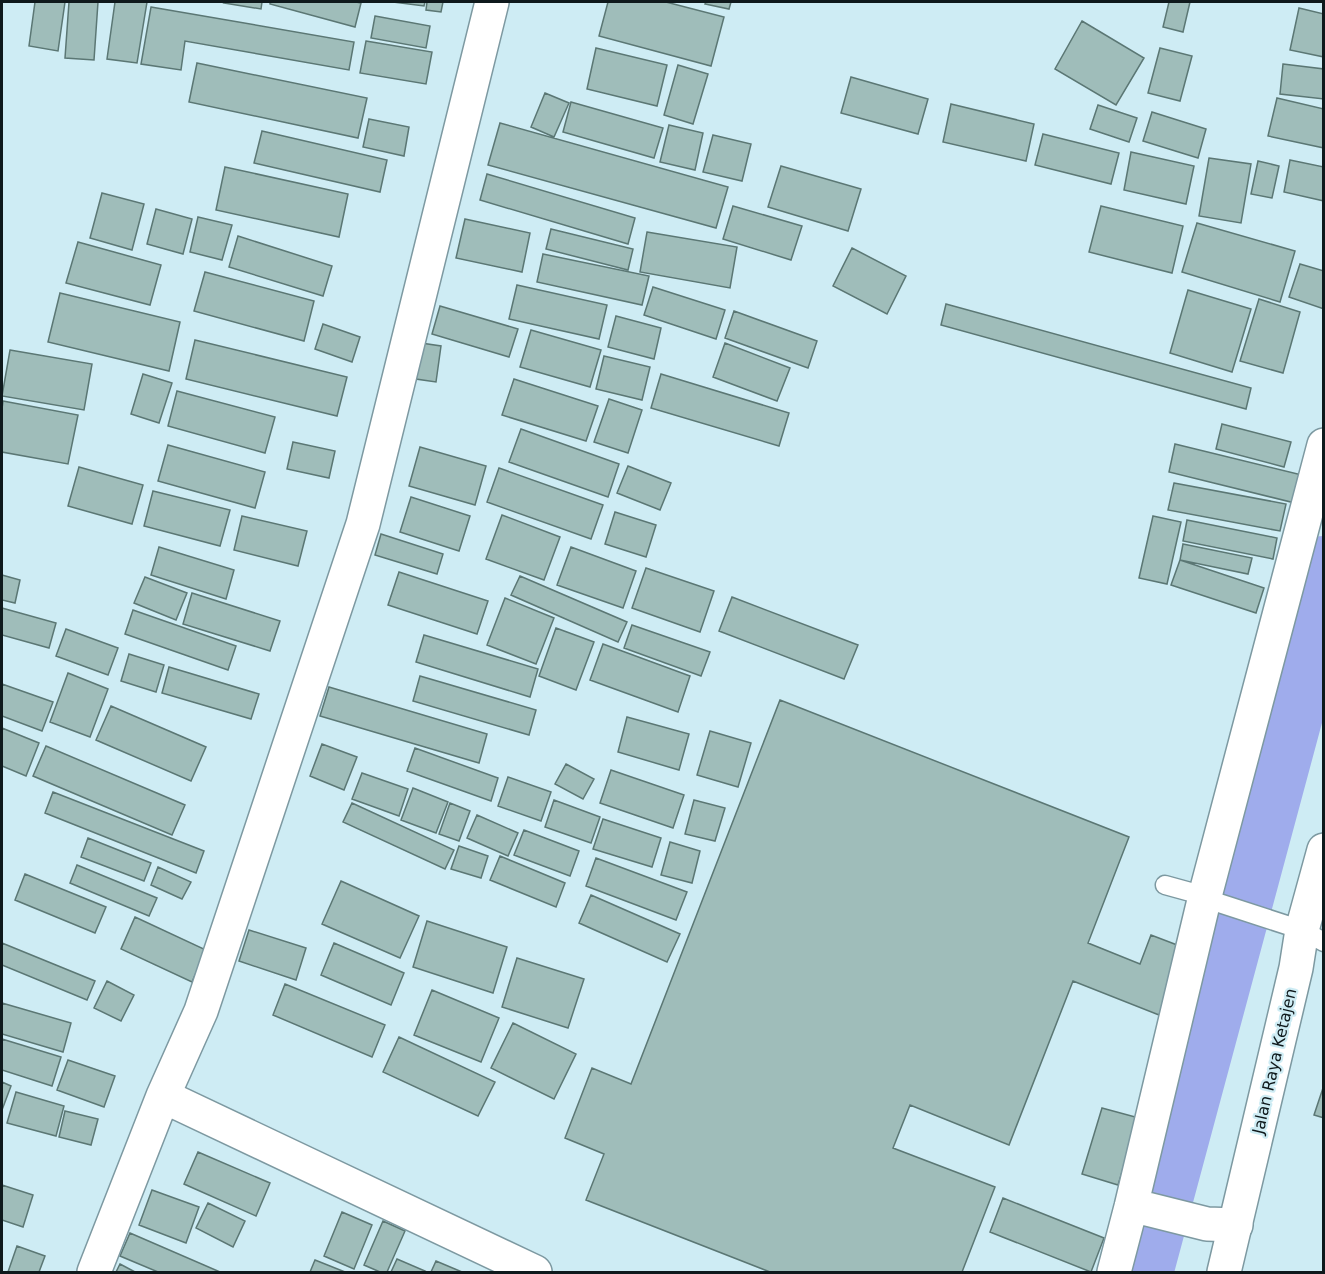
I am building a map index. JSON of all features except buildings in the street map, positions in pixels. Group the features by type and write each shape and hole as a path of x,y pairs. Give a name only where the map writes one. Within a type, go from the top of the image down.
{"street":[{"path":"94,1272 163,1096 201,1011 363,524 492,2"},
{"path":"1114,1272 1139,1208 1323,445"},
{"name":"Jalan Raya Ketajen","path":"1224,1272 1221,1225 1296,968 1300,931 1323,850"},
{"path":"163,1096 535,1272"},
{"path":"1139,1208 1221,1225"}],"lane":[{"path":"1166,885 1300,931"}],"waterway":[{"path":"1136,1272 1324,573"}]}
